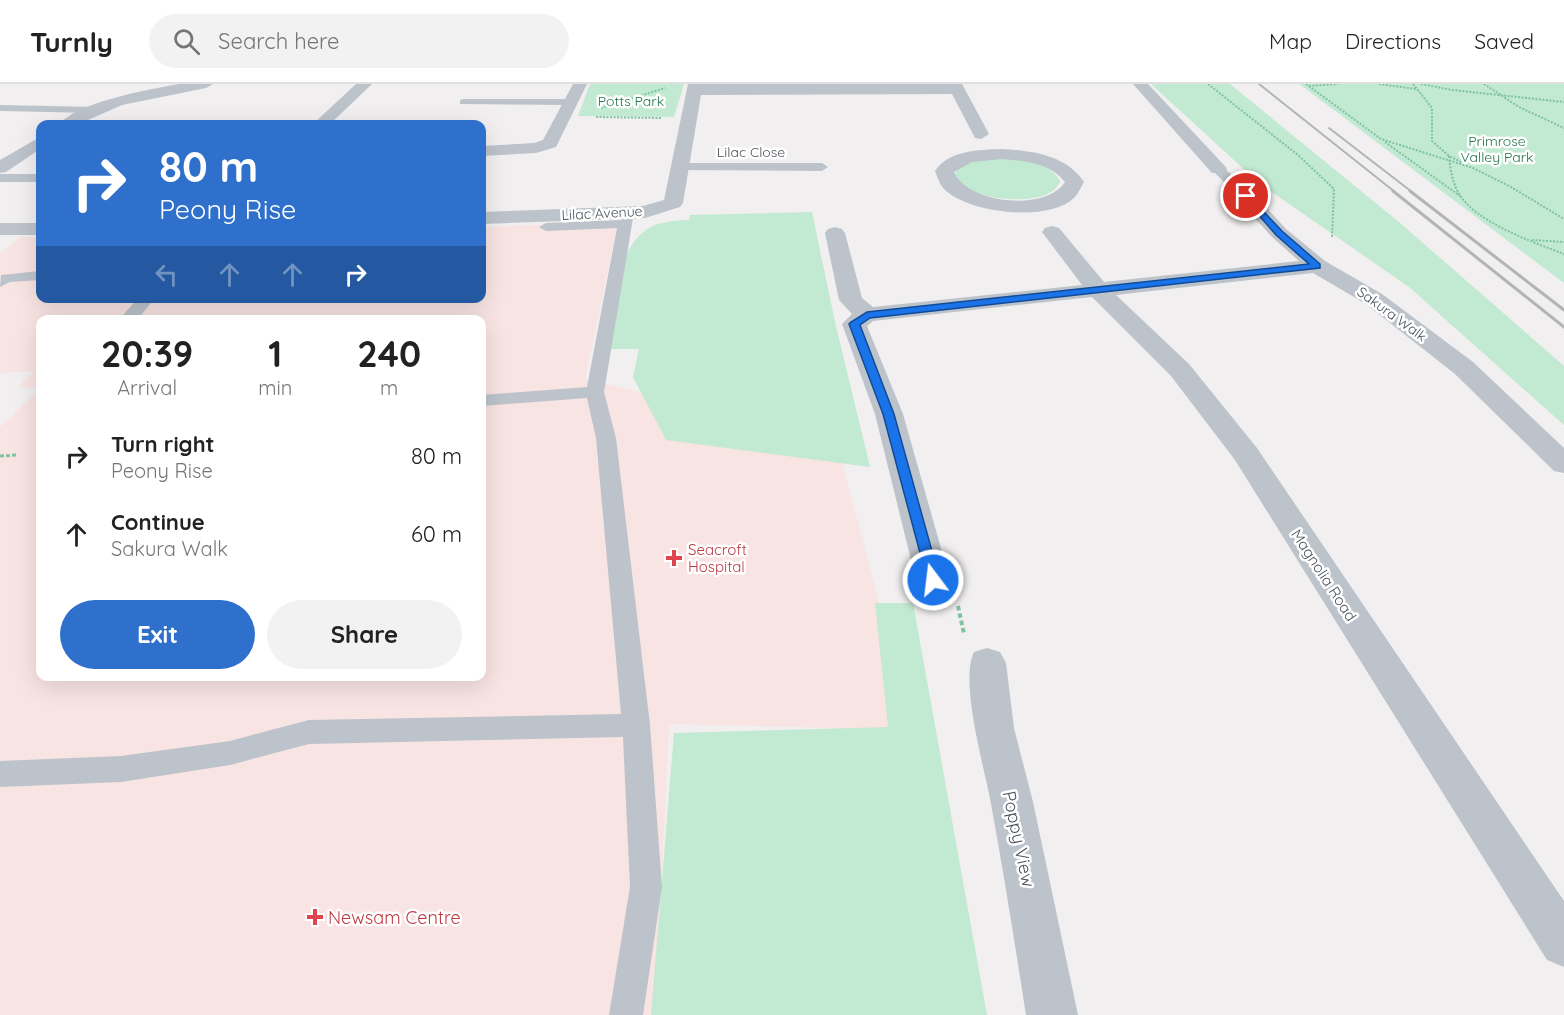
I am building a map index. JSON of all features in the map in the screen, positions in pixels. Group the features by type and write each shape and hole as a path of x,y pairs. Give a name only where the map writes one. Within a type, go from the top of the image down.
{"street":[{"path":"76,120 145,89 206,84"},
{"path":"325,120 365,84"},
{"path":"486,151 536,148 550,143 580,84"},
{"name":"Sakura Walk","path":"1140,84 1218,169"},
{"path":"694,87 956,87 981,134 1000,146 1023,156"},
{"name":"Lilac Avenue","path":"486,218 626,218 673,202 694,87"},
{"name":"Magnolia Road","path":"981,134 974,151 951,164 944,171 944,180 951,188 966,196 1007,205 1030,206 1065,198"},
{"path":"0,168 36,145"},
{"path":"964,158 992,154 1023,156 1042,160 1070,174 1075,182 1074,191 1056,209 1052,232"},
{"name":"Sakura Walk","path":"1238,188 1279,233 1317,266 1374,299 1464,368 1564,464"},
{"name":"Magnolia Road","path":"1007,205 1028,215 1052,232 1096,289 1180,370 1247,455 1564,943"},
{"path":"0,229 36,229"},
{"path":"835,233 851,300 867,315"},
{"path":"933,580 889,414 854,324 867,315 1317,266"},
{"name":"Poppy View","path":"987,663 994,728 1012,802 1052,1015"}],"lane":[{"path":"464,102 567,110"},
{"path":"0,108 96,110"},
{"name":"Lilac Close","path":"679,167 822,168"},
{"name":"Sakura Walk","path":"1218,169 1238,188"},
{"path":"0,178 36,178"},
{"path":"546,227 626,218 596,392 606,438 636,725 646,887 626,1015"},
{"path":"0,282 6,278 36,276"},
{"path":"132,315 142,303"},
{"path":"486,400 596,392"},
{"path":"0,774 132,767 230,753 309,732 636,725"}],"path":[{"path":"1208,84 1298,155 1334,189 1332,238"},
{"path":"1307,85 1338,84"},
{"path":"1379,84 1416,89"},
{"path":"1413,84 1432,108 1432,141 1449,156 1511,187 1564,219"},
{"path":"1421,84 1452,90 1564,102"},
{"path":"1484,84 1519,107 1564,128"},
{"path":"1307,85 1478,211 1530,240 1564,254"},
{"path":"567,110 591,110 610,106 669,87"},
{"path":"567,110 688,118"},
{"path":"1381,139 1473,168"},
{"path":"1449,156 1460,196"},
{"path":"1530,240 1564,242"},
{"path":"0,456 17,455"},
{"path":"933,580 952,580 971,661 987,663"}],"shaded area":[{"name":"Seacroft Hospital","path":"618,222 585,379 836,439 912,730 669,724 655,1015 0,1015 0,427 36,392 36,681 486,681 486,315 36,315 36,388 18,387 35,371 0,373 0,253 20,237 36,237 36,303 486,303 486,227"}],"green space":[{"name":"Potts Park","path":"590,84 684,84 674,117 578,116"},
{"path":"1151,84 1230,84 1399,222 1564,366 1564,425 1409,287 1259,183"},
{"name":"Primrose Valley Park","path":"1299,84 1564,84 1564,283 1302,86"},
{"path":"992,158 1039,164 1054,173 1060,181 1054,190 1044,195 1032,198 1002,198 967,189 955,174 966,163"},
{"path":"812,212 835,322 870,467 666,440 633,377 639,349 611,349 626,255 632,245 644,231 651,227 668,222 689,220 690,215"},
{"path":"875,603 913,603 987,1015 651,1015 674,733 888,727"}],"railway":[{"path":"1259,84 1395,192"},
{"path":"1329,128 1412,192"},
{"path":"1393,191 1564,327"},
{"path":"1410,191 1564,310"}],"place":[{"name":"Seacroft Hospital","path":"674,558"},
{"name":"Newsam Centre","path":"315,917"}],"route":[{"path":"933,580 889,414 854,324 867,315 1317,266 1279,233 1246,196"}]}
